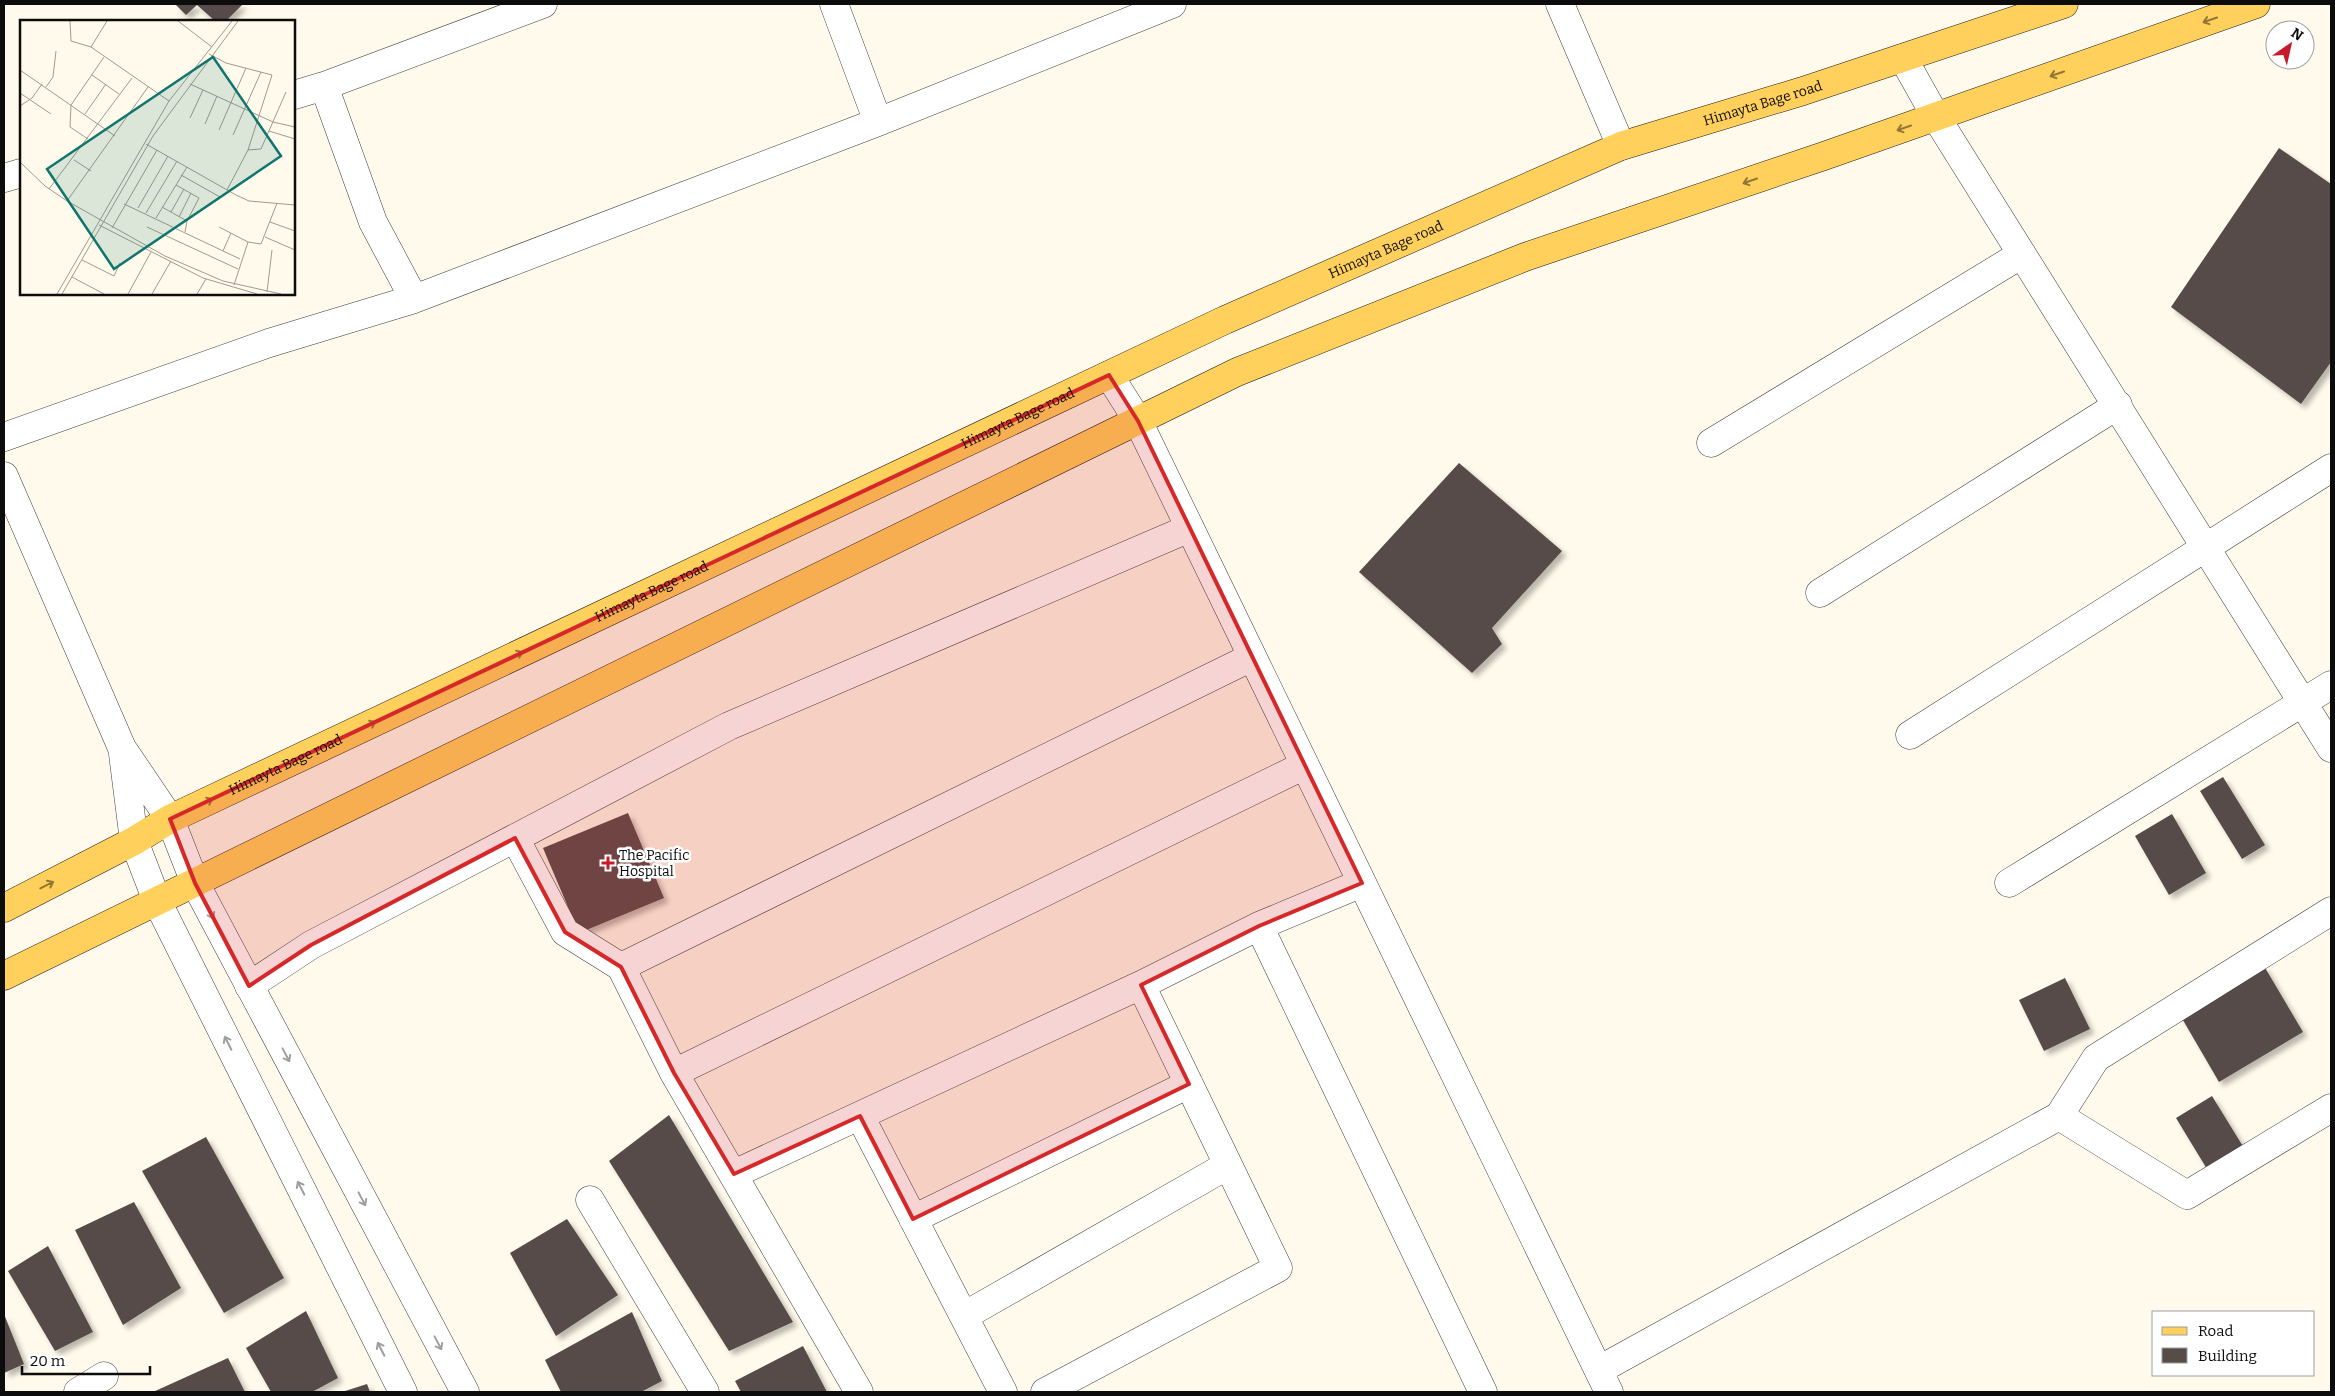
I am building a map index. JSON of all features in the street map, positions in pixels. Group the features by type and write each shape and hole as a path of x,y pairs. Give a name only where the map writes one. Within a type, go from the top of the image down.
{"main road":[{"name":"Himayta Bage road","path":"4,908 134,841 170,819 1225,320 1621,146 1803,91 2064,4"},
{"path":"4,976 1237,372 1525,257 1936,117 2256,4"}],"street":[{"path":"295,95 324,86 543,4"},
{"path":"834,4 878,122"},
{"path":"4,437 269,343 414,299 878,122 1172,4"},
{"path":"1560,4 1621,146"},
{"path":"1902,58 1936,117 2331,748"},
{"path":"324,86 373,222 414,299"},
{"path":"4,178 20,173"},
{"path":"1711,443 2022,254"},
{"path":"1109,375 1138,421 1604,1381 2059,1116 2096,1058 2331,911"},
{"path":"1820,593 2118,405"},
{"path":"1910,735 2331,468"},
{"path":"4,476 122,748 170,819 195,883 464,1392"},
{"path":"249,986 311,945 729,726 1190,528"},
{"path":"621,967 1252,657"},
{"path":"2009,883 2331,684"},
{"path":"122,748 134,841 157,902 403,1392"},
{"path":"674,1073 1305,765"},
{"path":"515,838 565,932 621,967 674,1073 859,1392"},
{"path":"734,1174 1141,985 1258,926 1362,883"},
{"path":"1258,926 1483,1392"},
{"path":"1045,1392 1278,1268 1141,985"},
{"path":"913,1219 1189,1084"},
{"path":"2059,1116 2187,1195 2331,1108"},
{"path":"860,1116 1003,1392"},
{"path":"964,1316 1228,1165"},
{"path":"590,1200 705,1392"},
{"path":"78,1392 104,1376"}],"highlighted area":[{"path":"1109,375 1138,421 1362,883 1259,926 1141,985 1189,1084 913,1219 860,1116 734,1174 674,1073 621,967 565,932 515,838 311,945 249,986 195,883 170,819"}],"building":[{"path":"175,4 243,4 227,20 214,20 197,5 186,15"},
{"path":"2279,148 2331,184 2331,362 2301,404 2171,307"},
{"path":"1459,463 1562,551 1492,628 1502,644 1472,673 1359,572"},
{"path":"2223,777 2265,845 2242,859 2200,791"},
{"path":"628,813 664,898 579,933 543,848"},
{"path":"2172,814 2206,873 2169,895 2135,836"},
{"path":"2264,966 2303,1032 2219,1082 2180,1015"},
{"path":"2065,978 2090,1029 2044,1051 2019,1000"},
{"path":"2212,1096 2244,1148 2207,1169 2176,1118"},
{"path":"669,1115 793,1322 729,1351 609,1161"},
{"path":"206,1137 284,1278 224,1313 142,1171"},
{"path":"134,1202 181,1288 123,1325 75,1230"},
{"path":"567,1219 618,1295 556,1336 510,1253"},
{"path":"48,1246 93,1332 55,1351 8,1271"},
{"path":"306,1311 338,1378 312,1392 271,1392 246,1348"},
{"path":"632,1312 662,1381 641,1392 561,1392 545,1360"},
{"path":"4,1314 24,1364 4,1373"},
{"path":"803,1346 827,1392 741,1392 735,1381"},
{"path":"228,1358 245,1392 153,1392"},
{"path":"367,1384 370,1392 342,1392"}],"place":[{"name":"The Pacific Hospital","path":"608,863"}]}
